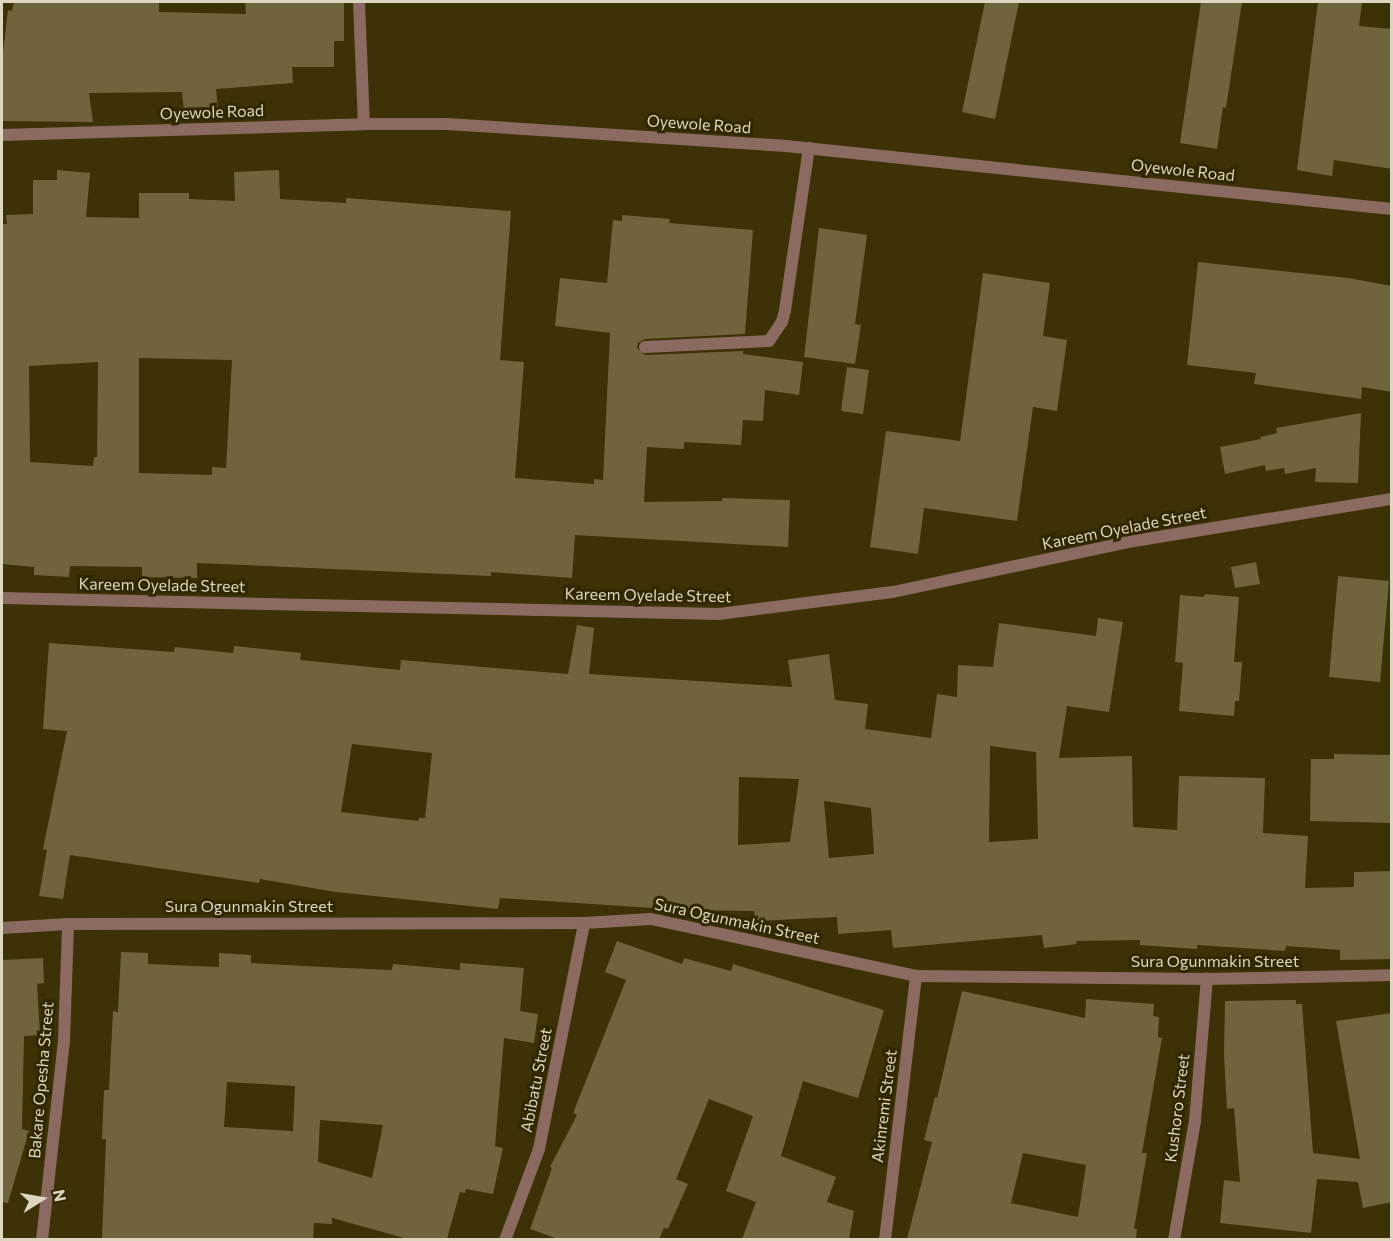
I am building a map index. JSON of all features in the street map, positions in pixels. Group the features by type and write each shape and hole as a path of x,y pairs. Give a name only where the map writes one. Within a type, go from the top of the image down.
{"street":[{"path":"359,2 364,124"},
{"name":"Oyewole Road","path":"2,135 364,124 447,124 809,148 1392,209"},
{"path":"645,346 769,341 782,322 785,310 809,148"},
{"name":"Kareem Oyelade Street","path":"2,598 719,614 892,592 1128,542 1392,500"},
{"name":"Sura Ogunmakin Street","path":"2,928 68,924 584,923 651,919 916,976 1208,979 1392,975"},
{"name":"Abibatu Street","path":"505,1239 539,1149 584,923"},
{"name":"Bakare Opesha Street","path":"42,1239 64,1041 68,924"},
{"name":"Akinremi Street","path":"885,1239 916,976"},
{"name":"Kushoro Street","path":"1174,1239 1195,1121 1208,979"}],"building":[{"path":"14,2 159,2 159,12 246,14 245,2 344,3 344,41 334,41 334,67 292,67 293,83 216,89 219,119 185,121 182,92 89,93 93,122 2,121 2,61 8,10 12,11"},
{"path":"985,2 1019,2 995,119 962,112"},
{"path":"1201,2 1242,2 1226,108 1223,107 1217,149 1180,143"},
{"path":"1318,2 1362,2 1359,26 1392,29 1392,169 1334,160 1332,176 1297,170"},
{"path":"57,170 90,173 86,217 139,218 139,193 189,193 189,199 235,201 234,172 279,170 280,199 346,203 346,198 511,211 500,360 524,362 515,478 594,484 594,479 603,480 610,333 555,326 560,278 607,283 613,220 622,221 622,215 670,219 669,223 753,230 745,334 645,339 638,343 637,348 645,355 743,351 743,354 803,362 799,395 765,390 763,421 743,420 741,445 684,442 684,449 647,447 644,502 722,501 722,498 790,500 788,547 575,535 572,578 491,572 491,576 197,563 197,578 142,577 142,567 70,566 69,577 34,575 34,567 2,564 2,224 7,224 6,215 33,214 33,180 57,180","holes":["139,358 232,360 226,468 212,467 212,475 139,473","98,362 97,457 94,457 93,466 30,462 29,366"]},
{"path":"819,228 867,235 855,324 861,325 855,364 804,357"},
{"path":"1198,262 1348,278 1392,286 1392,392 1362,387 1361,399 1254,384 1256,373 1187,365"},
{"path":"983,273 1050,283 1043,336 1067,340 1057,411 1033,407 1017,521 924,508 918,554 870,547 886,431 960,441"},
{"path":"847,367 869,370 863,414 841,411"},
{"path":"1361,413 1358,483 1315,482 1316,468 1285,474 1284,468 1266,471 1265,465 1225,474 1220,447 1261,439 1260,437 1277,433 1276,428"},
{"path":"1256,562 1260,584 1235,588 1231,567"},
{"path":"1338,576 1389,581 1380,682 1329,677"},
{"path":"1205,594 1239,597 1234,662 1242,662 1239,701 1235,701 1234,716 1179,711 1183,663 1175,662 1180,595 1204,597"},
{"path":"1098,618 1123,622 1109,712 1067,706 1059,758 1132,756 1133,827 1177,830 1179,776 1265,778 1263,833 1308,836 1305,888 1354,887 1354,872 1392,871 1392,959 1340,960 1340,950 1286,946 1285,951 1197,945 1197,949 1140,945 1140,940 1076,941 1077,944 1044,948 1042,935 893,948 891,930 838,934 837,917 755,921 754,911 683,910 500,898 498,909 336,892 260,879 259,883 70,855 63,899 39,896 47,850 43,849 67,731 43,729 49,643 174,652 175,647 233,653 234,646 301,653 300,660 400,670 401,660 568,674 577,625 594,628 589,674 792,687 788,660 829,654 835,700 868,704 865,729 931,738 937,694 957,697 958,665 993,667 999,623 1096,636","holes":["352,744 432,753 425,818 419,818 418,821 341,812","990,746 1036,752 1038,839 989,842","739,777 799,779 790,842 738,845","824,801 871,808 874,854 829,858"]},
{"path":"1334,754 1392,755 1392,823 1310,821 1311,759 1334,759"},
{"path":"617,941 682,964 684,958 731,971 733,964 884,1010 858,1098 803,1081 781,1156 836,1177 827,1202 854,1211 849,1239 742,1239 756,1202 726,1191 753,1116 709,1099 676,1179 688,1184 668,1229 664,1228 659,1239 558,1239 530,1229 552,1168 550,1167 577,1115 573,1113 626,980 605,972"},
{"path":"121,952 148,953 148,964 219,967 219,953 251,955 251,963 323,967 392,970 393,964 460,970 460,963 524,968 520,1011 538,1014 534,1043 504,1038 495,1146 503,1148 493,1194 466,1189 465,1193 460,1192 447,1239 408,1239 332,1218 332,1224 314,1223 313,1239 102,1239 106,1139 102,1139 104,1090 109,1090 113,1011 118,1012","holes":["227,1082 295,1086 293,1131 224,1127","320,1120 383,1125 372,1178 318,1162"]},
{"path":"43,958 44,983 37,984 40,1035 24,1036 22,1129 29,1131 8,1203 2,1202 2,960"},
{"path":"962,991 1085,1018 1086,999 1154,1004 1153,1016 1159,1017 1158,1037 1162,1038 1142,1153 1147,1153 1134,1229 1137,1229 1136,1239 907,1239 932,1142 924,1140 935,1097 937,1098","holes":["1023,1153 1086,1165 1078,1217 1011,1203"]},
{"path":"1296,1000 1296,1004 1302,1004 1313,1153 1360,1159 1336,1021 1392,1013 1392,1202 1363,1208 1358,1182 1317,1179 1311,1233 1220,1223 1224,1180 1240,1182 1234,1108 1227,1109 1224,1056 1225,1001"}]}
